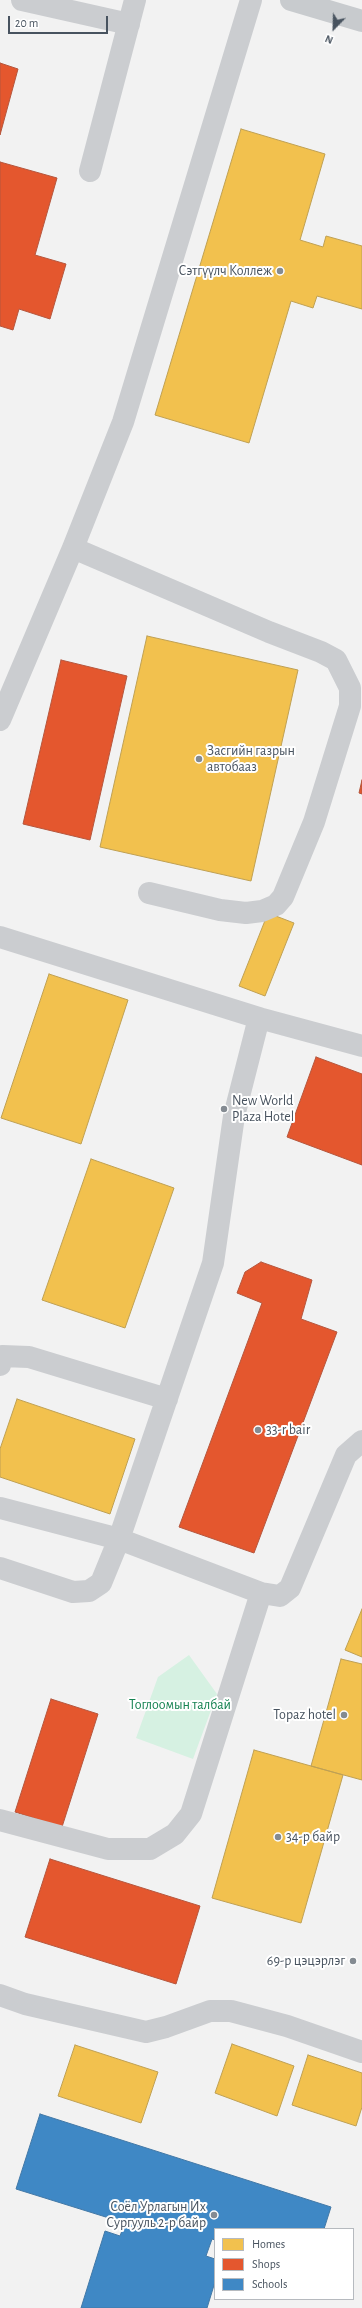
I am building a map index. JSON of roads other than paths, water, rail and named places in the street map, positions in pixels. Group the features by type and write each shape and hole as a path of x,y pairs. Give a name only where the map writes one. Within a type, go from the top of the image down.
{"main road":[{"path":"291,0 362,21"}],"street":[{"path":"22,0 129,24"},
{"path":"90,171 135,0"},
{"path":"0,720 73,548 124,422 251,0"},
{"path":"73,548 269,632 321,652 336,660 350,688 350,706 314,822 283,897 276,905 262,911 246,913 220,910 149,893"},
{"path":"0,937 258,1018 362,1046"},
{"path":"0,1568 74,1592 89,1591 101,1583 119,1539 213,1262 234,1116 258,1018"},
{"path":"0,1365 2,1356 28,1357 167,1399"},
{"path":"0,1508 119,1539 261,1593 280,1596 290,1588 346,1455 362,1441"},
{"path":"0,1820 108,1849 150,1849 175,1834 191,1814 261,1593"},
{"path":"0,1995 25,2004 146,2032 166,2028 210,2010 231,2012 287,2026 362,2052"}],"place":[{"name":"Сэтгүүлч Коллеж","path":"280,271"},
{"name":"Засгийн газрын автобааз","path":"199,759"},
{"name":"New World Plaza Hotel","path":"224,1109"},
{"name":"33-r bair","path":"258,1430"},
{"name":"Topaz hotel","path":"344,1715"},
{"name":"34-р байр","path":"278,1837"},
{"name":"69-р цэцэрлэг","path":"353,1961"},
{"name":"Соёл Урлагын Их Сургууль 2-р байр","path":"214,2215"}],"park label":[{"name":"Тоглоомын талбай","path":"180,1705"}]}
